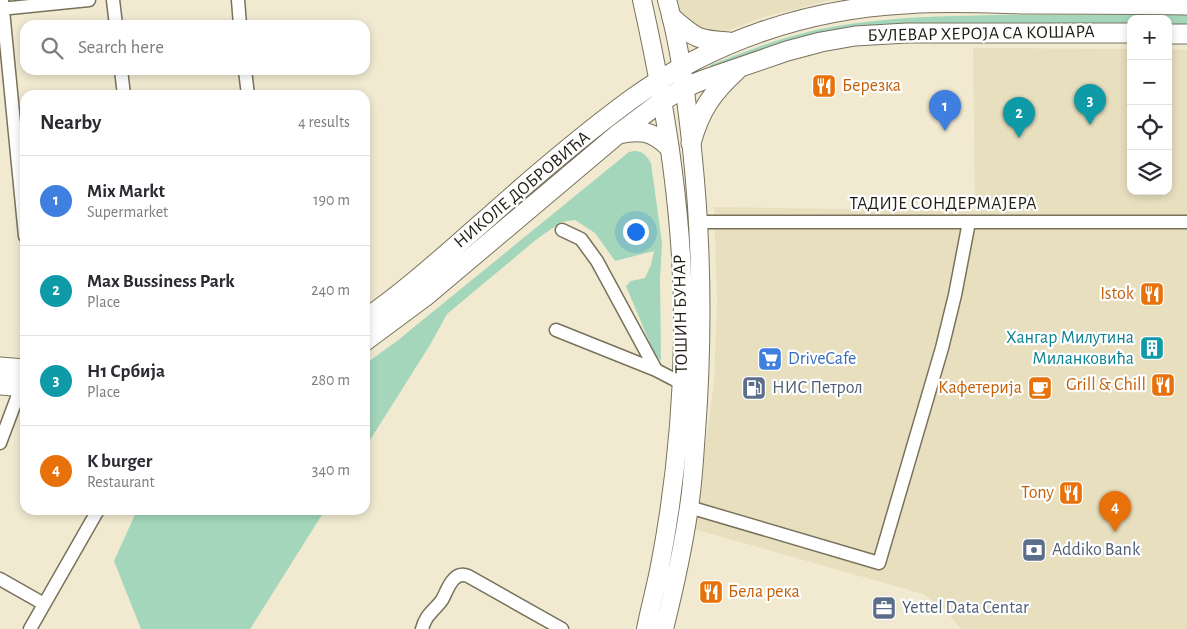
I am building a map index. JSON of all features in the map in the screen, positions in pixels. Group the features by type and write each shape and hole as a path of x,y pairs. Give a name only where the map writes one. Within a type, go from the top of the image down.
{"main road":[{"name":"ТОШИН БУНАР","path":"642,0 660,81 676,199 681,261 683,340 682,383 670,508 660,568 646,629"},
{"name":"ТОШИН БУНАР","path":"664,629 676,581 689,507 699,391 702,290 686,87 667,0"},
{"name":"БУЛЕВАР ХЕРОЈА СА КОШАРА","path":"682,66 764,30 822,14 850,9 904,4 1187,5"},
{"path":"672,18 699,39 733,42"},
{"name":"БУЛЕВАР ХЕРОЈА СА КОШАРА","path":"662,101 686,87 742,66 805,46 856,36 907,33 1127,33"},
{"path":"1172,34 1187,34"},
{"name":"НИКОЛЕ ДОБРОВИЋА","path":"370,316 430,268 585,136 634,98 682,66"},
{"path":"691,143 699,118 710,98 742,66"},
{"name":"НИКОЛЕ ДОБРОВИЋА","path":"370,337 427,296 618,134 662,101"},
{"path":"618,134 633,131 650,134 661,139 669,147"},
{"path":"0,367 20,377"},
{"path":"0,385 20,380"}],"street":[{"path":"20,188 1,6 89,0"},
{"path":"114,0 116,20"},
{"path":"238,0 240,20"},
{"path":"122,75 123,90"},
{"path":"246,75 247,90"},
{"name":"ТАДИЈЕ СОНДЕРМАЈЕРА","path":"698,222 1187,222"},
{"path":"689,507 878,563 942,348 955,295 969,222"},
{"path":"562,230 581,239 597,261 656,370"},
{"path":"556,330 656,370 682,383"},
{"path":"0,443 20,390"},
{"path":"30,629 95,515"},
{"path":"422,629 431,610 442,600 451,582 456,577 463,575 468,576 562,629"},
{"path":"0,579 44,604"}],"shaded area":[{"path":"677,0 831,0 764,17 713,36 686,28"},
{"path":"973,48 1127,49 1127,195 1172,195 1172,49 1187,50 1187,629 961,629 945,610 923,594 694,529 714,383 717,299 714,207 975,211"}],"green space":[{"path":"1127,15 1127,28 900,27 712,73 710,65 757,47 821,29 857,23 936,17"},
{"path":"1172,15 1187,15 1187,28 1172,28"},
{"path":"634,151 644,154 651,163 662,243 660,279 661,361 654,353 626,286 631,281 645,278 651,265 654,251 615,261 595,233 575,220 561,222 537,239 447,314 430,345 370,440 370,360 397,341 629,152"},
{"path":"135,515 322,515 250,629 141,629 114,561"}],"place":[{"name":"Березка","path":"824,86"},
{"name":"Н1 Србија","path":"1090,125"},
{"name":"Mix Markt","path":"945,131"},
{"name":"Max Bussiness Park","path":"1019,138"},
{"name":"Istok","path":"1152,294"},
{"name":"Хангар Милутина Миланковића","path":"1152,348"},
{"name":"DriveCafe","path":"770,359"},
{"name":"Grill & Chill","path":"1163,385"},
{"name":"НИС Петрол","path":"754,388"},
{"name":"Кафетерија","path":"1040,388"},
{"name":"Tony","path":"1071,493"},
{"name":"K burger","path":"1115,532"},
{"name":"Addiko Bank","path":"1034,550"},
{"name":"Бела река","path":"711,592"},
{"name":"Yettel Data Centar","path":"884,608"}]}
